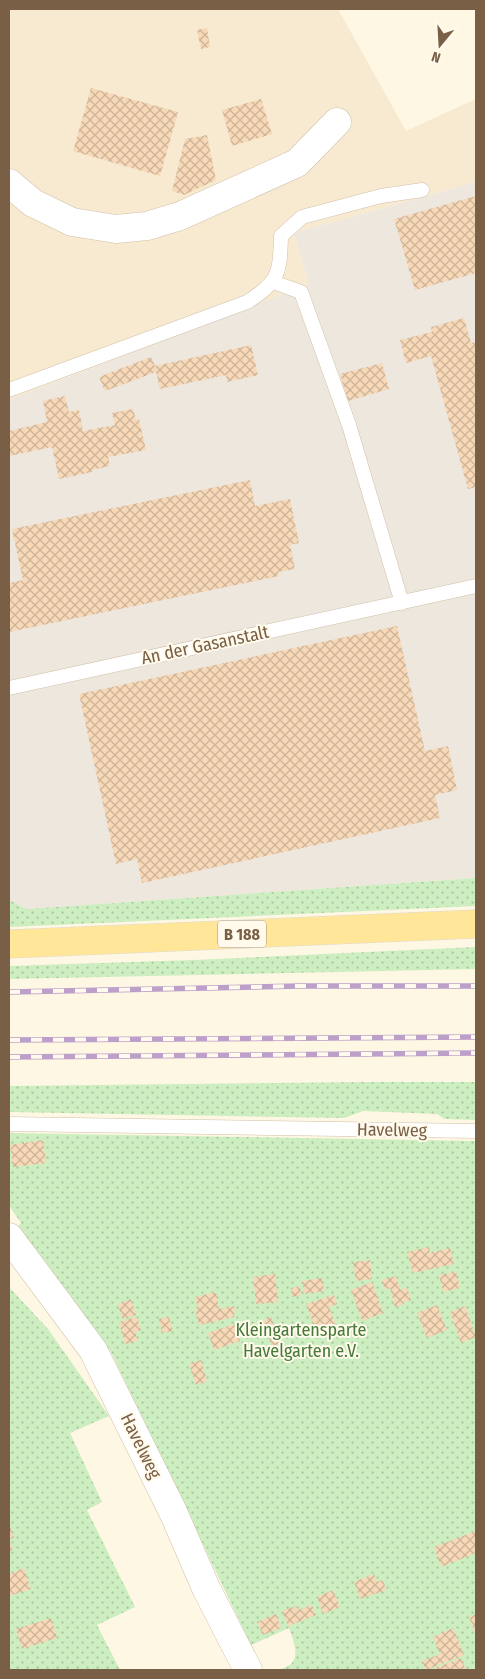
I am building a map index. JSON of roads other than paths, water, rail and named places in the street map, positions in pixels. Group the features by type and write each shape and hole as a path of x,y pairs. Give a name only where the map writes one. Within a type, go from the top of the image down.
{"main road":[{"name":"B 188","path":"9,944 476,924"}],"street":[{"path":"9,183 33,203 72,222 116,230 147,226 180,216 297,163 337,122"},
{"name":"Havelweg","path":"9,1237 93,1350 174,1514 206,1588 248,1670"}],"lane":[{"path":"9,390 247,302 265,291 273,282 280,260 281,236 302,217 381,196 422,190"},
{"path":"273,282 301,292 349,425 402,603"},
{"name":"An der Gasanstalt","path":"9,688 476,586"},
{"name":"Havelweg","path":"9,1124 476,1131"}],"railway":[{"path":"9,992 300,986 476,986"},
{"path":"9,1040 476,1037"},
{"path":"9,1057 476,1053"}],"park label":[{"name":"Kleingartensparte Havelgarten e.V.","path":"301,1340"}]}
